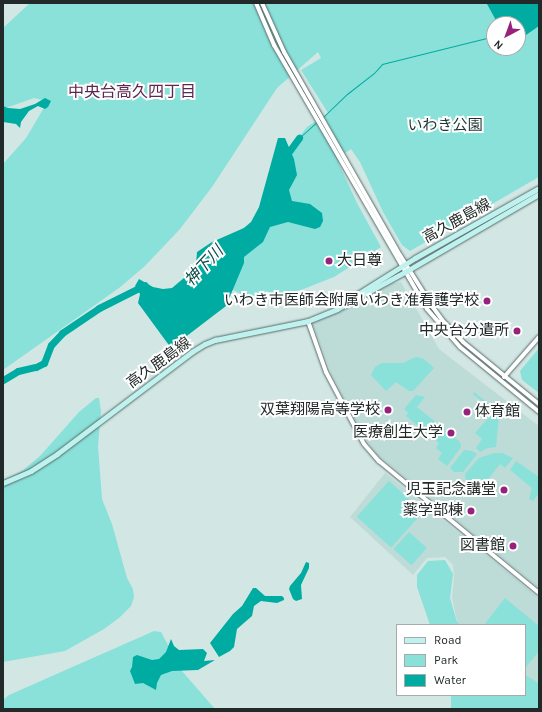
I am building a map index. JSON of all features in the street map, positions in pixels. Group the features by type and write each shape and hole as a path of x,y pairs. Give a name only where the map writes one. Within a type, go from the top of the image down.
{"main road":[{"name":"高久鹿島線","path":"348,303 351,299 404,266 539,188"},
{"name":"高久鹿島線","path":"3,483 31,471 52,458 192,352 205,344 215,340 308,321 348,303 407,271 539,194"}],"street":[{"path":"256,3 274,45 407,271 427,309 449,336 539,412"},
{"path":"262,3 284,52 404,266"},
{"path":"407,271 451,331 539,404"},
{"path":"308,321 326,372 364,444 369,450 379,461 539,592"},
{"path":"501,380 539,337"}],"shaded area":[{"name":"医療創生大学","path":"401,282 439,349 539,426 539,588 378,455 366,440 332,375 312,322 355,303 388,284"},
{"name":"医療創生大学","path":"385,473 539,598 539,682 526,677 526,624 458,624 452,598 454,578 453,565 445,557 427,558 413,575 350,517"}],"green space":[{"name":"いわき公園","path":"30,3 539,3 539,177 410,251 402,245 383,212 360,162 351,149 339,157 339,164 357,203 381,247 334,277 301,290 263,297 245,296 229,288 232,235 261,217 291,157 296,141 307,127 328,113 301,70 321,58 318,52 277,88 212,187 180,229 145,266 119,288 3,370 3,164 26,138 45,106 46,101 34,98 3,109 3,28"},
{"path":"539,348 539,393 522,380 520,371"},
{"path":"416,357 424,359 434,368 413,391 409,391 396,382 386,391 371,375 375,367 382,363 403,363"},
{"path":"474,392 494,408 499,416 496,447 488,448 480,452 476,448 482,439 475,433 492,414 492,410 473,394"},
{"path":"416,395 425,397 417,407 460,442 461,447 447,466 438,459 442,453 436,448 439,443 406,416 408,413 404,409"},
{"path":"96,398 99,398 101,411 98,446 102,499 112,524 127,578 133,589 134,597 131,606 119,618 104,629 65,651 3,662 3,481 22,471 40,456 79,412"},
{"path":"464,450 472,451 477,454 463,472 454,472 450,468"},
{"path":"494,453 502,453 513,458 505,468 500,464 478,492 466,482 465,474 479,458"},
{"path":"516,461 539,477 539,493 533,501 529,499 532,488 510,470"},
{"path":"389,481 423,512 391,547 357,517"},
{"path":"409,532 427,548 411,565 394,549"},
{"path":"445,560 453,574 450,598 457,622 460,624 430,624 417,587 417,575 428,561"},
{"path":"505,598 539,626 539,651 526,667 526,624 485,624"},
{"path":"154,631 161,632 182,671 215,709 3,709 3,700 9,695"},
{"path":"526,676 539,683 539,709 451,709 451,696 526,696"}],"water":[{"path":"539,3 539,26 526,35 526,16 494,16 487,4"},
{"path":"45,98 51,101 48,107 45,109 38,106 29,111 21,122 20,128 16,124 3,122 3,106 20,109 35,104"},
{"path":"278,138 285,138 294,159 297,175 289,190 292,201 310,204 322,213 323,221 320,227 315,229 288,222 270,227 263,242 244,257 244,263 226,306 171,348 138,303 140,294 135,286 139,279 153,287 163,289 172,288 191,272 196,264 197,252 212,242 244,228 251,222 259,207"},
{"path":"306,562 309,563 309,568 301,585 302,599 296,601 293,599 289,589 301,573"},
{"path":"253,588 256,588 265,596 282,596 284,600 277,603 261,601 254,606 252,616 237,629 234,647 219,657 210,643 233,614 242,606"},
{"path":"171,639 174,646 179,650 203,649 207,653 204,661 215,660 198,670 172,671 161,675 157,683 156,690 143,683 135,684 130,671 133,657 137,655 152,660 159,659 166,652"}],"waterway":[{"path":"323,117 347,94 374,73 382,64 486,38"},
{"path":"299,138 317,122"},
{"name":"神下川","path":"285,157 299,138"},
{"name":"神下川","path":"3,380 18,371 36,367 44,363 51,345 62,333 99,308 145,285"}],"place":[{"name":"大日尊","path":"329,261"},
{"name":"いわき市医師会附属いわき准看護学校","path":"487,301"},
{"name":"中央台分遣所","path":"517,331"},
{"name":"双葉翔陽高等学校","path":"388,410"},
{"name":"体育館","path":"467,412"},
{"name":"医療創生大学","path":"451,433"},
{"name":"児玉記念講堂","path":"504,490"},
{"name":"薬学部棟","path":"471,511"},
{"name":"図書館","path":"513,546"}],"district":[{"name":"中央台高久四丁目","path":"132,92"}]}
